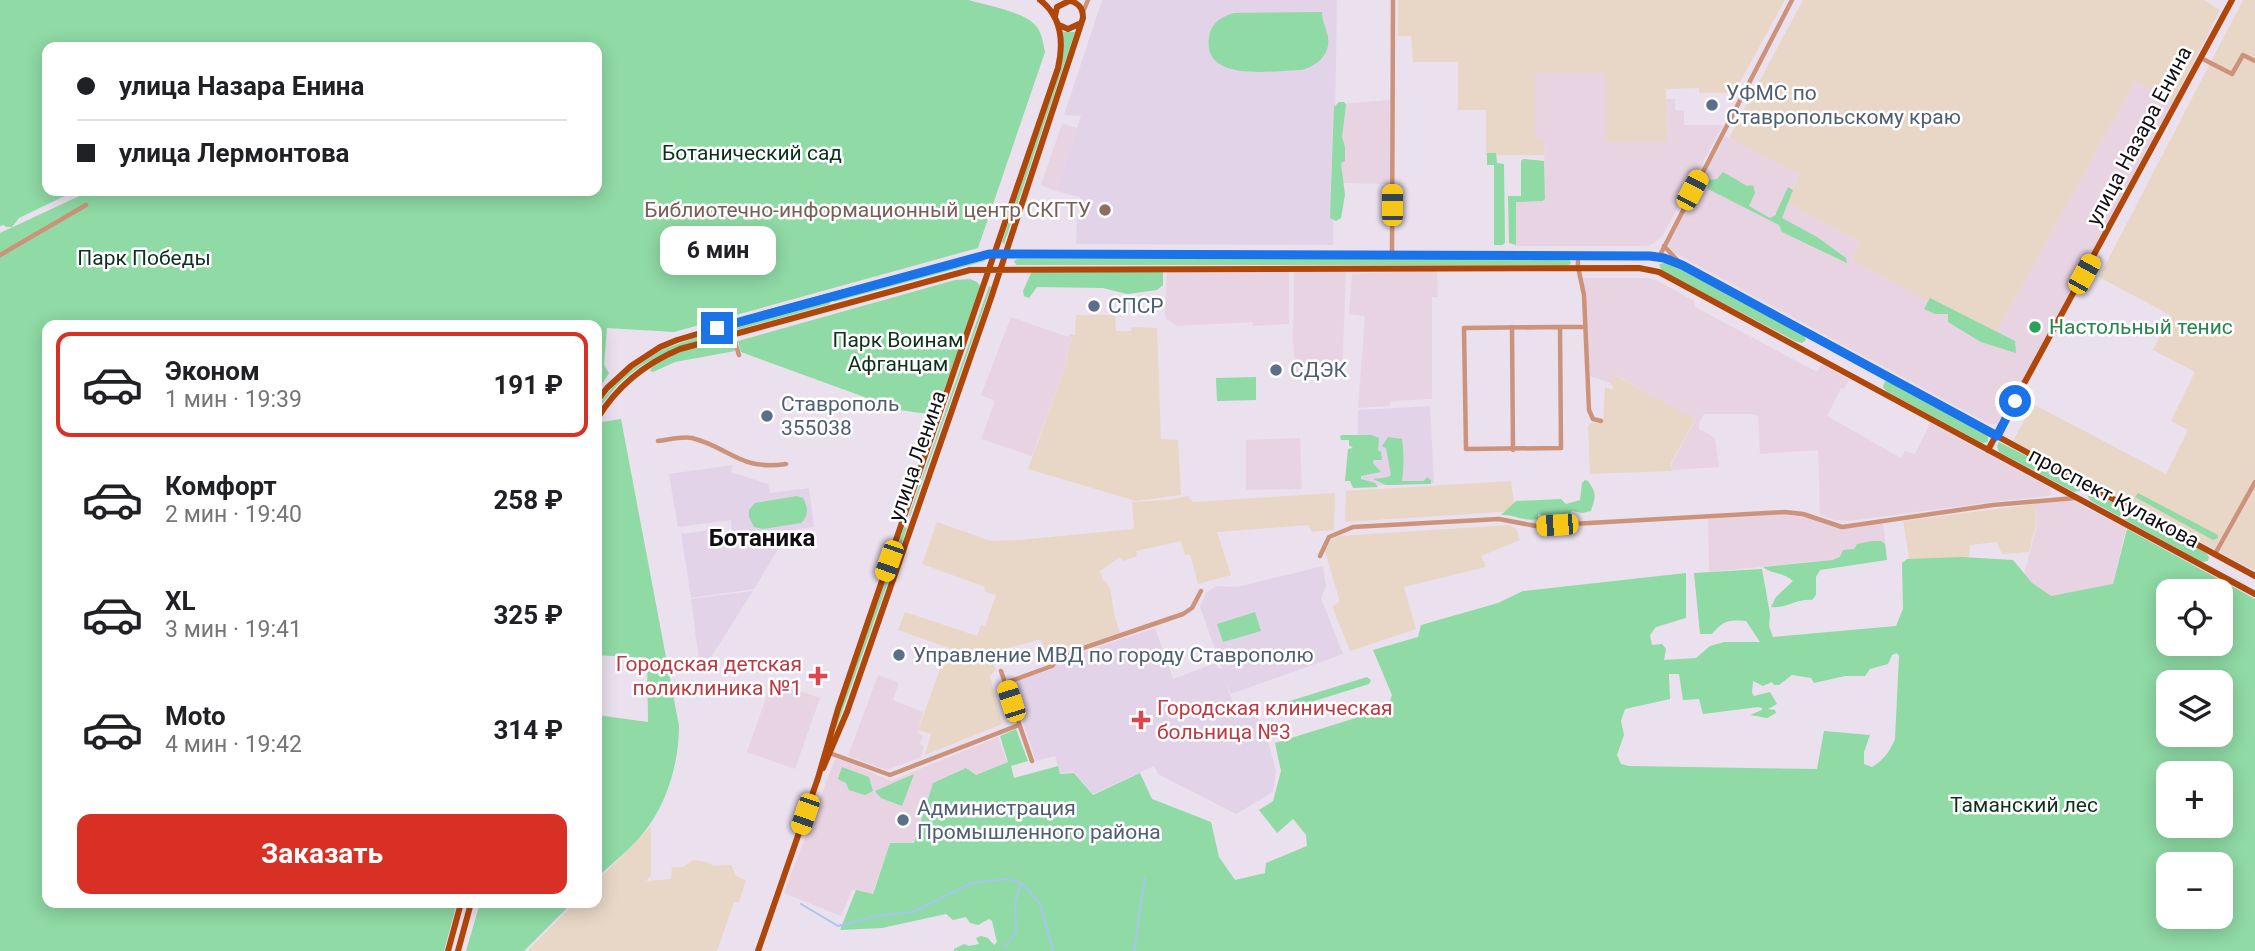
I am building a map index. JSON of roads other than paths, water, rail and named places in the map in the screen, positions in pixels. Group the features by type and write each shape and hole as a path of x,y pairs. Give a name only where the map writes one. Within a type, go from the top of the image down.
{"main road":[{"path":"1040,0 1055,16 1059,25 1072,28 1080,23 1083,13 1072,0 1060,4 1055,16"},
{"name":"улица Назара Енина","path":"1988,450 2232,0"},
{"name":"улица Ленина","path":"758,951 1005,255 1080,23"},
{"name":"улица Ленина","path":"828,752 1058,68 1062,45 1059,25"},
{"path":"1654,270 1661,250"},
{"name":"проспект Кулакова","path":"602,395 619,375 660,347 693,335 983,255 1650,256 1661,250 1682,265 2255,576"},
{"name":"проспект Кулакова","path":"602,411 620,388 650,363 680,349 960,271 1636,267 1654,270 2255,594"},
{"path":"831,296 834,307"},
{"path":"1804,350 1812,335"},
{"path":"1874,388 1882,372"},
{"path":"2077,498 2085,493 2089,485"},
{"path":"2208,569 2215,554"},
{"path":"448,951 460,908"},
{"path":"458,951 470,908"}],"street":[{"path":"1083,13 1088,0"},
{"path":"1392,255 1393,0"},
{"path":"1682,265 1669,253 1661,250 1792,0"},
{"path":"2201,58 2232,74 2243,55 2255,61"},
{"path":"0,255 86,205"},
{"path":"1668,235 1669,253"},
{"path":"1578,254 1584,295 1589,410 1593,419 1601,421"},
{"path":"1560,327 1561,448 1466,449 1464,328 1512,327 1560,327 1585,327"},
{"path":"1512,327 1513,450"},
{"path":"733,334 739,355"},
{"path":"658,441 689,437 744,463 770,467 786,464"},
{"path":"2215,554 2255,482"},
{"path":"1320,556 1329,537 1353,527 1499,519 1536,526 1779,512 1803,514 1842,527 1993,505 2077,498"},
{"path":"1005,683 1052,666 1060,656 1183,614 1192,608 1201,591"},
{"path":"1001,671 1032,761"},
{"path":"828,752 890,775 1019,724"}],"waterway":[{"path":"1134,951 1145,877"},
{"path":"801,904 838,926 877,916 913,912 972,883 1006,879 1021,883 1040,903 1053,951"},
{"path":"1005,947 1016,932 1015,902 1021,883"}],"place":[{"name":"УФМС по Ставропольскому краю","path":"1712,105"},
{"name":"Библиотечно-информационный центр СКГТУ","path":"1105,210"},
{"name":"СПСР","path":"1094,306"},
{"name":"Настольный тенис","path":"2035,327"},
{"name":"СДЭК","path":"1276,370"},
{"name":"Ставрополь 355038","path":"767,416"},
{"name":"Управление МВД по городу Ставрополю","path":"899,655"},
{"name":"Городская детская поликлиника №1","path":"818,676"},
{"name":"Городская клиническая больница №3","path":"1141,720"},
{"name":"Администрация Промышленного района","path":"903,820"}],"district":[{"name":"Ботаника","path":"762,538"}],"park label":[{"name":"Ботанический сад","path":"752,153"},
{"name":"Парк Победы","path":"144,258"},
{"name":"Парк Воинам Афганцам","path":"898,352"},
{"name":"Таманский лес","path":"2024,805"}]}
